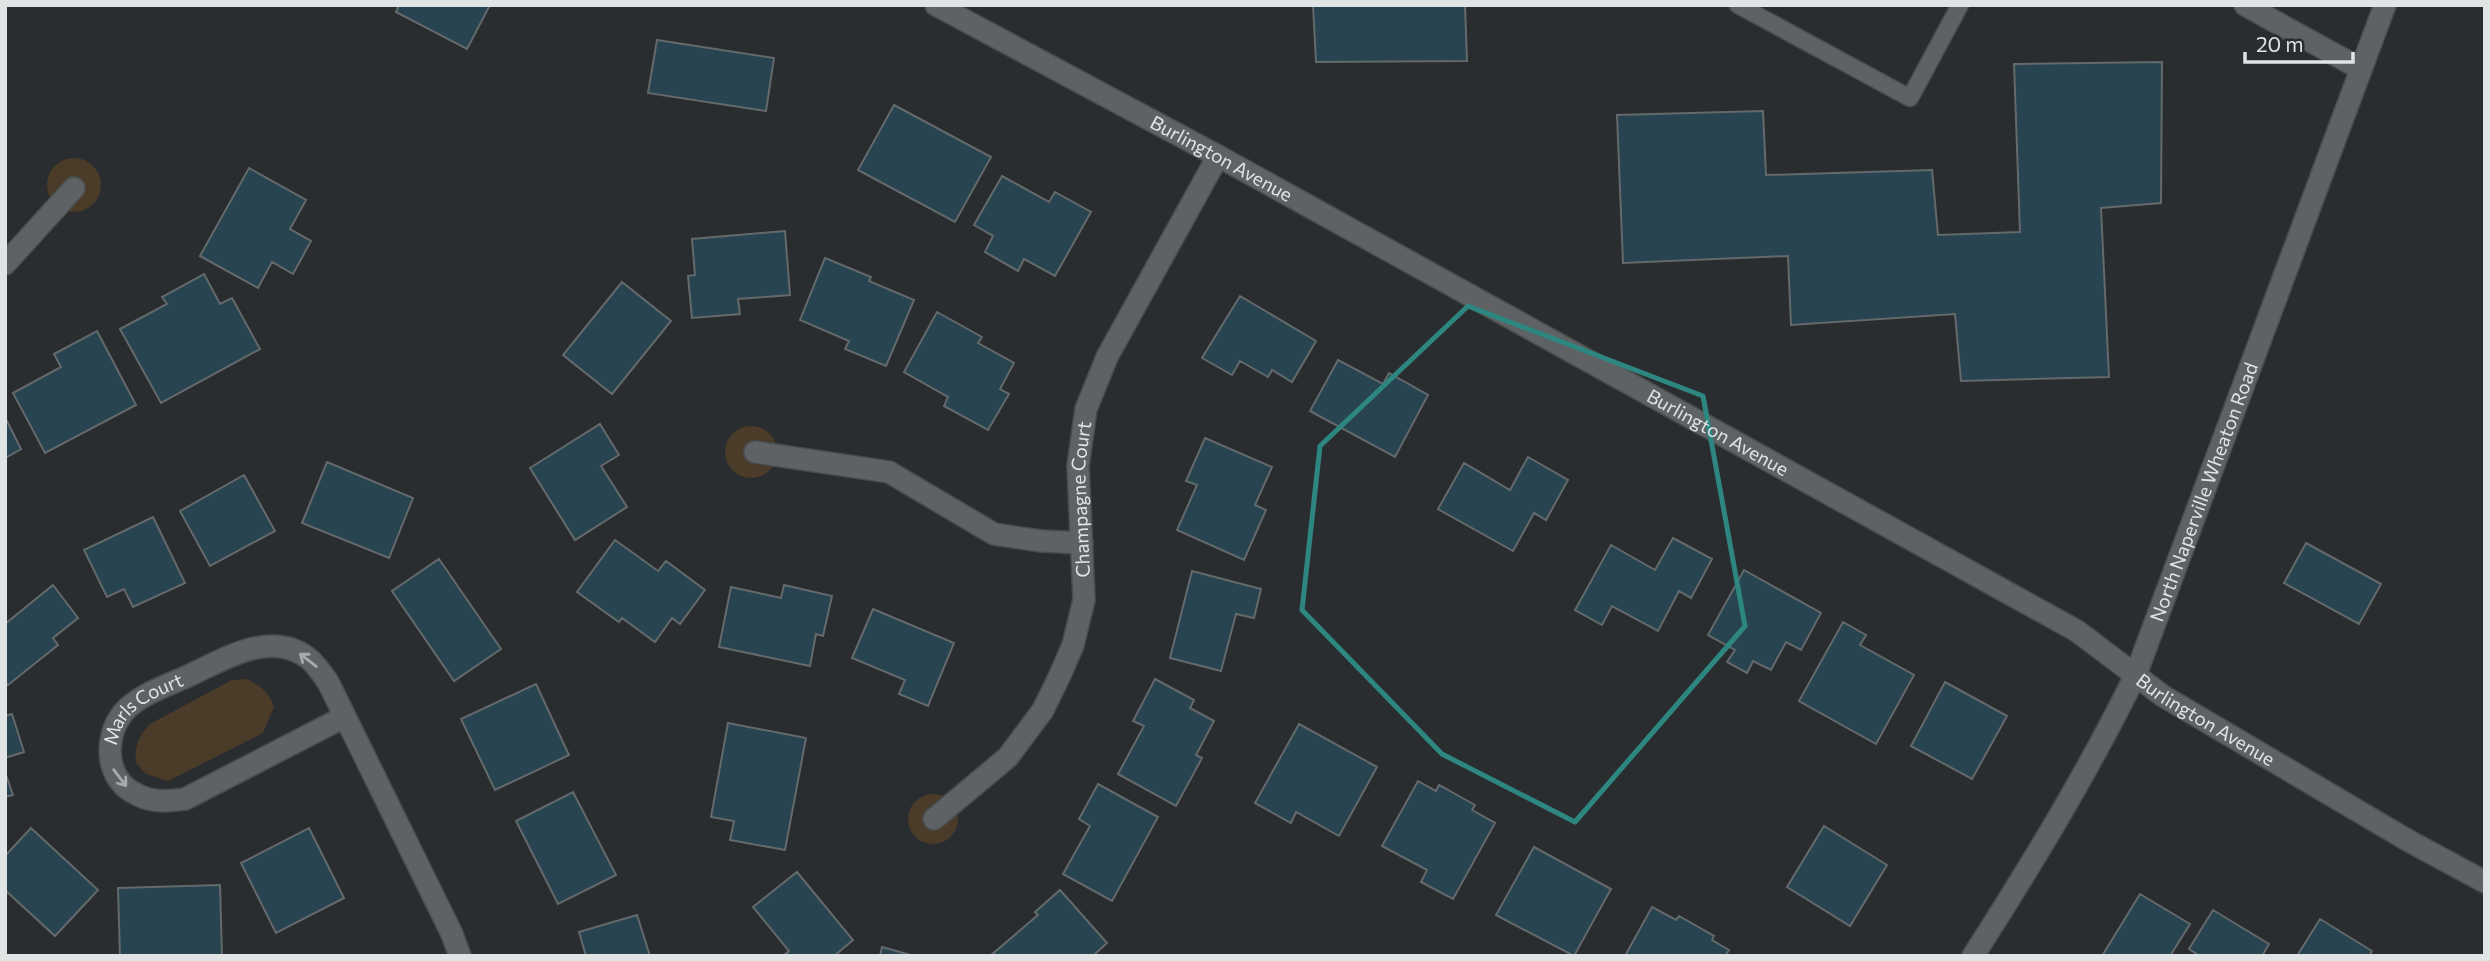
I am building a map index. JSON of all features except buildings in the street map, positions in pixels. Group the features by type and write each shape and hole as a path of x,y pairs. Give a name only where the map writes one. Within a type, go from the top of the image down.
{"street":[{"name":"Burlington Avenue","path":"936,5 1218,156 2077,631 2175,703 2409,841 2485,882"},
{"path":"2245,5 2361,68"},
{"name":"North Naperville Wheaton Road","path":"1973,956 2024,877 2106,734 2136,674 2385,5"},
{"name":"Champagne Court","path":"934,819 1008,757 1043,710 1073,645 1084,600 1078,466 1086,409 1107,357 1218,156"},
{"path":"5,264 74,188"},
{"path":"755,452 889,472 994,534 1041,541 1082,542"},
{"name":"Marls Court","path":"344,717 185,799 160,802 136,795 122,783 113,770 109,754 115,725 125,710 148,694 249,648 272,646 307,657 328,682 453,934 460,956"}],"lane":[{"path":"1738,5 1910,98 1960,5"}],"highlighted area":[{"path":"1468,306 1703,396 1745,626 1575,822 1442,754 1302,610 1320,446"}],"shaded area":[{"path":"74,158 93,166 101,185 93,204 74,212 55,204 47,185 55,166"},
{"path":"751,426 761,428 769,434 775,442 775,462 769,470 761,476 751,478 741,476 733,470 727,462 725,452 727,442 733,434 741,428"},
{"path":"247,679 264,690 274,707 263,733 168,781 146,774 136,763 138,742 150,724 232,680"},
{"path":"923,795 943,795 957,809 957,829 943,843 923,843 909,829 909,809"}]}
